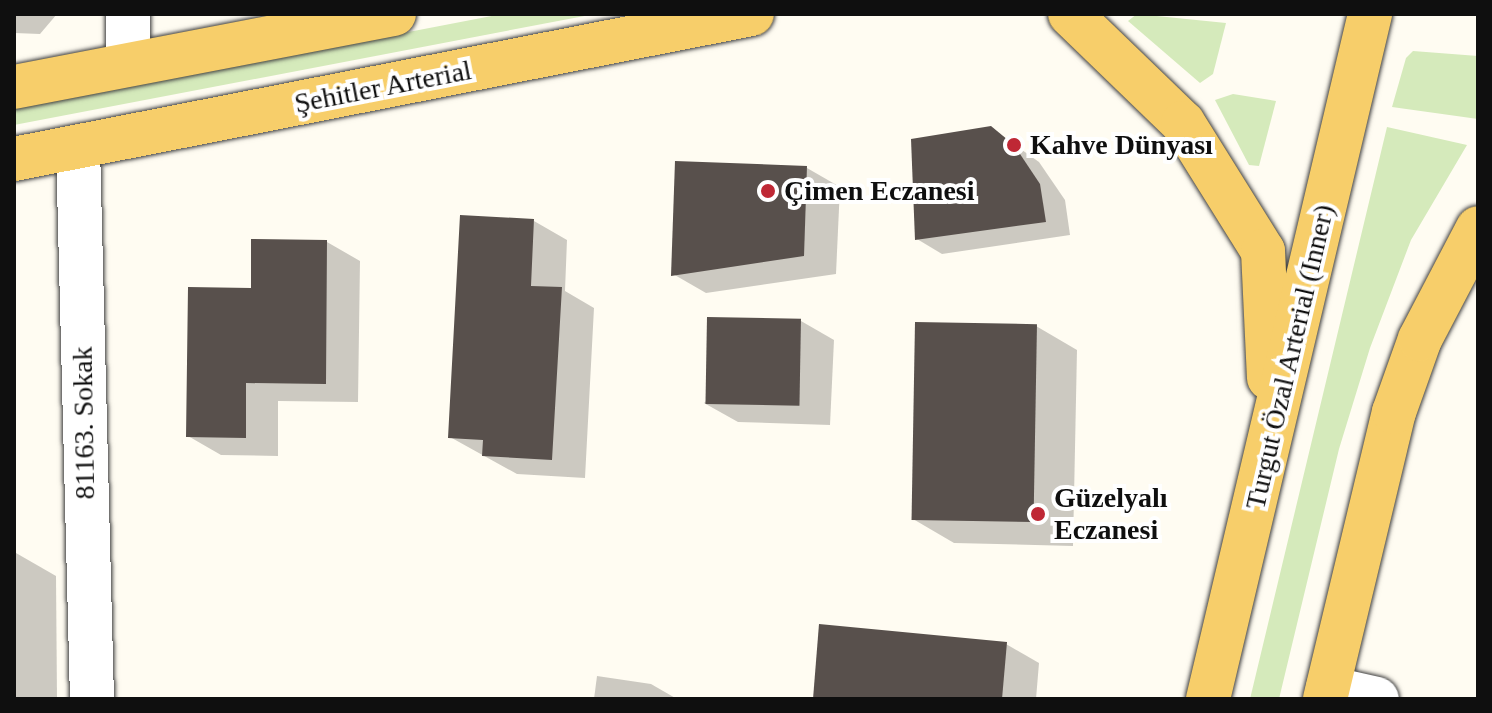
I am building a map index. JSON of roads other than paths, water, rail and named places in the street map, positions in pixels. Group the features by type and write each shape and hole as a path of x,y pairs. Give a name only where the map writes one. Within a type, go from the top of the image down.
{"main road":[{"path":"14,87 394,14"},
{"name":"Şehitler Arterial","path":"14,159 752,14"},
{"path":"1070,14 1183,123 1263,251 1272,428"},
{"name":"Turgut Özal Arterial (Inner)","path":"1208,699 1370,14"},
{"path":"1327,694 1394,412 1420,339 1478,228"}],"street":[{"path":"128,14 128,64"},
{"name":"81163. Sokak","path":"78,147 92,699"},
{"path":"1327,694 1377,699"}],"place":[{"name":"Kahve Dünyası","path":"1014,145"},
{"name":"Çimen Eczanesi","path":"768,191"},
{"name":"Güzelyalı Eczanesi","path":"1038,514"}]}
